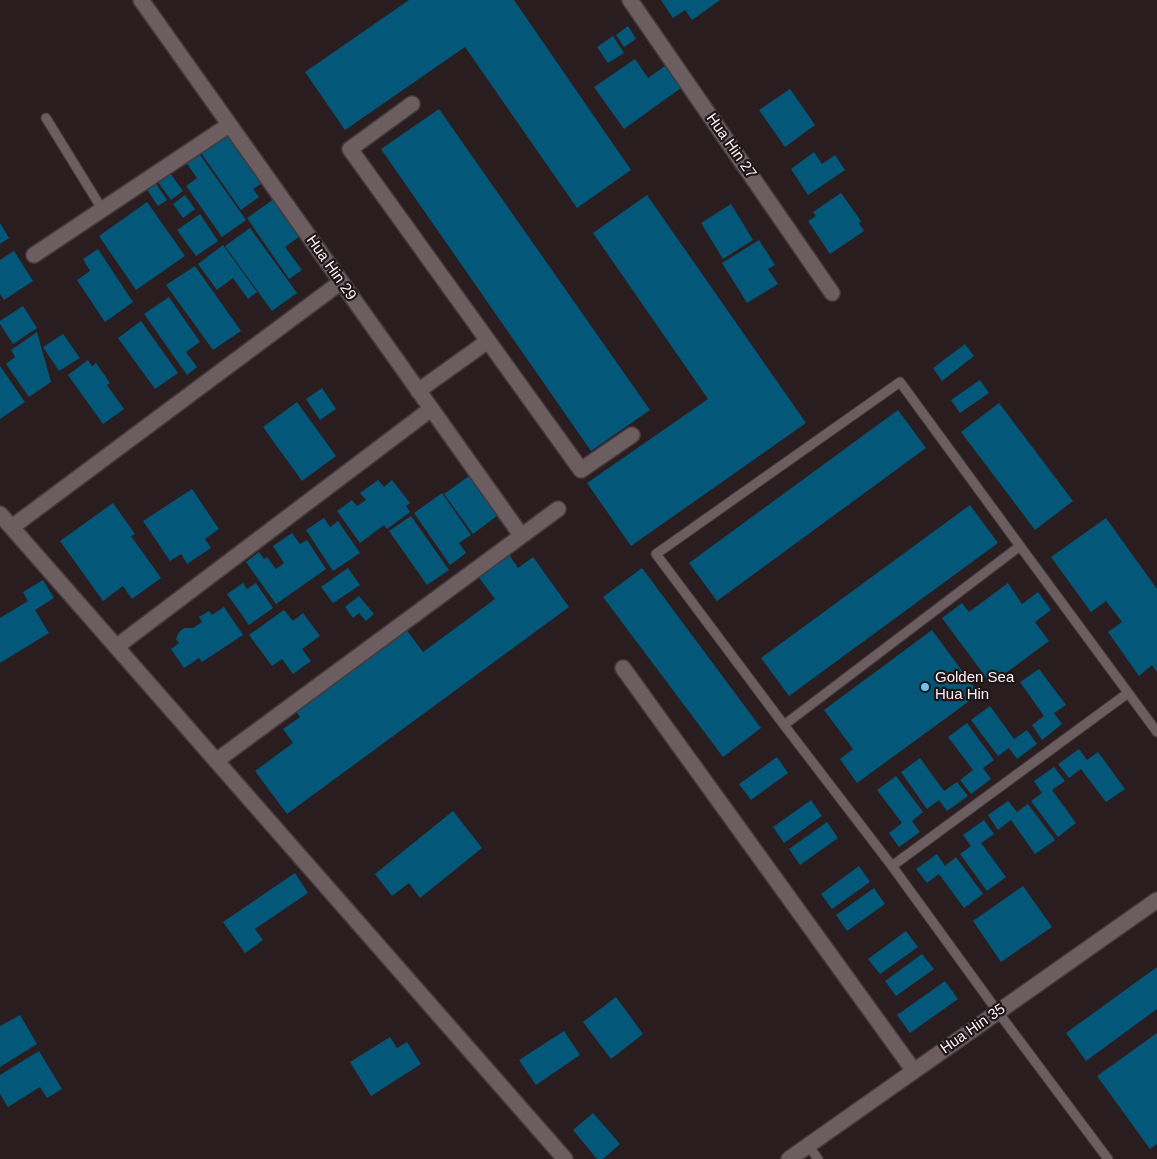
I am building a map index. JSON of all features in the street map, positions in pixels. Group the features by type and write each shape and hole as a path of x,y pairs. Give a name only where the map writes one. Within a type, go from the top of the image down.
{"street":[{"name":"Hua Hin 29","path":"141,0 521,536"},
{"name":"Hua Hin 27","path":"630,0 832,293"},
{"path":"412,104 350,149 581,470 632,435"},
{"path":"34,255 230,125"},
{"path":"12,527 341,282"},
{"path":"418,391 488,341"},
{"path":"116,646 431,409"},
{"path":"216,761 558,509"},
{"path":"0,514 565,1159"},
{"path":"622,668 914,1071"},
{"name":"Hua Hin 35","path":"789,1159 1157,900"}],"lane":[{"path":"46,118 102,209"},
{"path":"1108,1159 892,866 656,554 900,382 1157,732"},
{"path":"784,725 1020,546"},
{"path":"892,866 1128,693"},
{"path":"808,1146 818,1159"}],"building":[{"path":"409,0 514,0 631,170 577,208 465,47 345,130 305,72"},
{"path":"661,0 720,0 692,20 685,10 673,18"},
{"path":"628,26 636,39 624,47 616,35"},
{"path":"613,36 624,53 608,63 597,47"},
{"path":"635,59 648,78 665,66 681,88 624,129 594,87"},
{"path":"790,89 815,125 785,147 759,110"},
{"path":"439,109 650,410 591,451 381,149"},
{"path":"228,133 262,183 253,189 259,197 241,210 201,153"},
{"path":"198,152 246,220 222,237 186,186 197,178 185,161"},
{"path":"814,152 822,164 835,155 845,170 808,195 791,169"},
{"path":"170,173 183,191 171,200 158,182"},
{"path":"155,182 167,200 158,206 146,188"},
{"path":"841,193 861,221 859,223 864,231 830,254 808,221 816,216 813,212"},
{"path":"185,195 195,209 183,218 173,204"},
{"path":"647,195 806,423 631,546 587,483 708,399 593,233"},
{"path":"274,199 300,236 285,247 302,270 289,279 247,218"},
{"path":"147,202 185,256 136,290 99,236"},
{"path":"731,204 753,240 723,259 701,223"},
{"path":"200,214 218,241 196,256 177,230"},
{"path":"0,223 9,238 0,244"},
{"path":"250,228 297,293 272,311 225,246"},
{"path":"759,240 775,265 768,269 778,284 747,303 722,263"},
{"path":"223,245 257,292 248,299 233,278 217,290 198,264"},
{"path":"98,249 133,302 105,322 77,280 90,271 83,259"},
{"path":"14,251 33,281 4,300 0,294 0,260"},
{"path":"195,266 241,331 213,350 166,285"},
{"path":"169,297 200,342 186,352 197,367 187,375 144,314"},
{"path":"23,306 37,328 13,344 0,321"},
{"path":"141,321 178,373 155,389 118,338"},
{"path":"37,332 51,382 29,397 6,364 15,357 11,350"},
{"path":"63,334 80,358 59,371 43,347"},
{"path":"965,344 974,356 942,381 933,368"},
{"path":"88,360 92,366 96,363 110,383 107,385 124,409 103,424 68,375"},
{"path":"0,366 25,402 0,419"},
{"path":"980,380 989,393 960,413 951,400"},
{"path":"322,388 336,409 320,420 306,399"},
{"path":"297,402 336,456 302,481 263,427"},
{"path":"999,403 1073,501 1035,530 961,432"},
{"path":"898,410 926,448 717,601 689,563"},
{"path":"469,476 497,516 473,534 444,494"},
{"path":"378,480 384,487 392,480 410,503 406,506 410,512 387,529 384,525 360,543 337,511 352,500 357,506 366,500 360,493"},
{"path":"192,489 219,529 205,539 211,548 187,564 181,554 170,561 143,521"},
{"path":"442,493 471,535 459,543 466,553 450,565 414,513"},
{"path":"113,503 135,534 131,536 161,578 132,599 123,586 103,601 60,541"},
{"path":"970,505 998,543 789,696 761,658"},
{"path":"411,516 449,570 427,585 389,531"},
{"path":"324,518 330,527 338,521 360,553 333,571 306,530"},
{"path":"1106,518 1157,589 1157,672 1152,665 1139,676 1108,632 1122,622 1106,601 1091,612 1051,557"},
{"path":"292,533 300,544 307,540 326,569 276,604 246,562 259,552 264,559 267,557 276,569 284,563 273,546"},
{"path":"508,553 518,568 533,557 569,607 287,814 255,771 293,743 283,729 300,717 295,710 405,628 423,652 495,599 477,575"},
{"path":"348,568 360,585 333,603 321,587"},
{"path":"642,568 761,728 723,757 603,597"},
{"path":"43,580 54,598 35,610 49,633 0,663 0,618 28,601 23,592"},
{"path":"243,583 247,589 256,583 273,608 249,625 227,594"},
{"path":"1008,583 1022,604 1038,592 1051,610 1035,622 1049,641 991,684 942,618 962,603 969,612"},
{"path":"359,596 374,614 366,621 359,613 353,618 345,607"},
{"path":"224,607 243,635 202,662 199,658 184,668 171,649 179,643 176,639 179,632 184,628 193,628 202,622 199,617 209,611 212,615"},
{"path":"284,610 293,621 303,613 320,636 302,649 311,661 293,674 282,659 272,666 249,635"},
{"path":"932,630 979,694 857,783 840,759 853,749 824,710"},
{"path":"1039,669 1066,705 1054,713 1062,724 1042,740 1032,725 1044,716 1020,682"},
{"path":"990,706 1014,739 1027,730 1037,744 1017,759 1009,748 998,756 971,720"},
{"path":"967,723 994,760 983,768 991,779 971,794 960,780 973,770 948,737"},
{"path":"1079,749 1087,760 1098,752 1125,789 1106,802 1081,769 1069,778 1058,764"},
{"path":"777,757 788,773 751,800 739,784"},
{"path":"920,758 944,791 957,782 968,796 947,811 939,800 927,809 901,772"},
{"path":"1054,767 1065,781 1052,790 1076,823 1058,837 1031,801 1042,793 1034,781"},
{"path":"896,776 923,812 912,821 920,832 899,847 889,833 902,823 877,790"},
{"path":"811,800 822,816 784,843 773,827"},
{"path":"1008,801 1017,812 1028,804 1055,840 1035,854 1011,820 998,830 988,815"},
{"path":"453,811 482,848 420,898 409,883 392,896 375,874"},
{"path":"984,820 994,834 981,843 1006,877 987,891 960,854 971,846 963,835"},
{"path":"827,822 838,838 800,865 789,849"},
{"path":"937,854 945,866 956,857 983,894 964,908 939,874 927,883 916,869"},
{"path":"859,866 870,882 832,909 821,894"},
{"path":"295,873 308,893 255,929 263,940 245,953 223,922"},
{"path":"1023,886 1052,927 1001,962 973,921"},
{"path":"874,888 885,904 847,931 836,915"},
{"path":"906,931 918,947 880,974 868,959"},
{"path":"922,954 934,969 896,996 885,981"},
{"path":"1157,967 1157,1009 1086,1061 1066,1033"},
{"path":"945,981 958,999 910,1033 897,1015"},
{"path":"616,997 643,1034 611,1059 583,1022"},
{"path":"20,1015 37,1044 0,1067 0,1026"},
{"path":"564,1031 580,1055 536,1085 519,1060"},
{"path":"1157,1033 1157,1144 1150,1149 1097,1076"},
{"path":"390,1037 397,1048 407,1042 421,1064 371,1096 350,1062"},
{"path":"39,1051 62,1089 47,1098 40,1087 8,1107 0,1094 0,1075"},
{"path":"593,1113 620,1144 603,1159 597,1159 573,1130"}],"place":[{"name":"Golden Sea Hua Hin","path":"925,687"}]}
